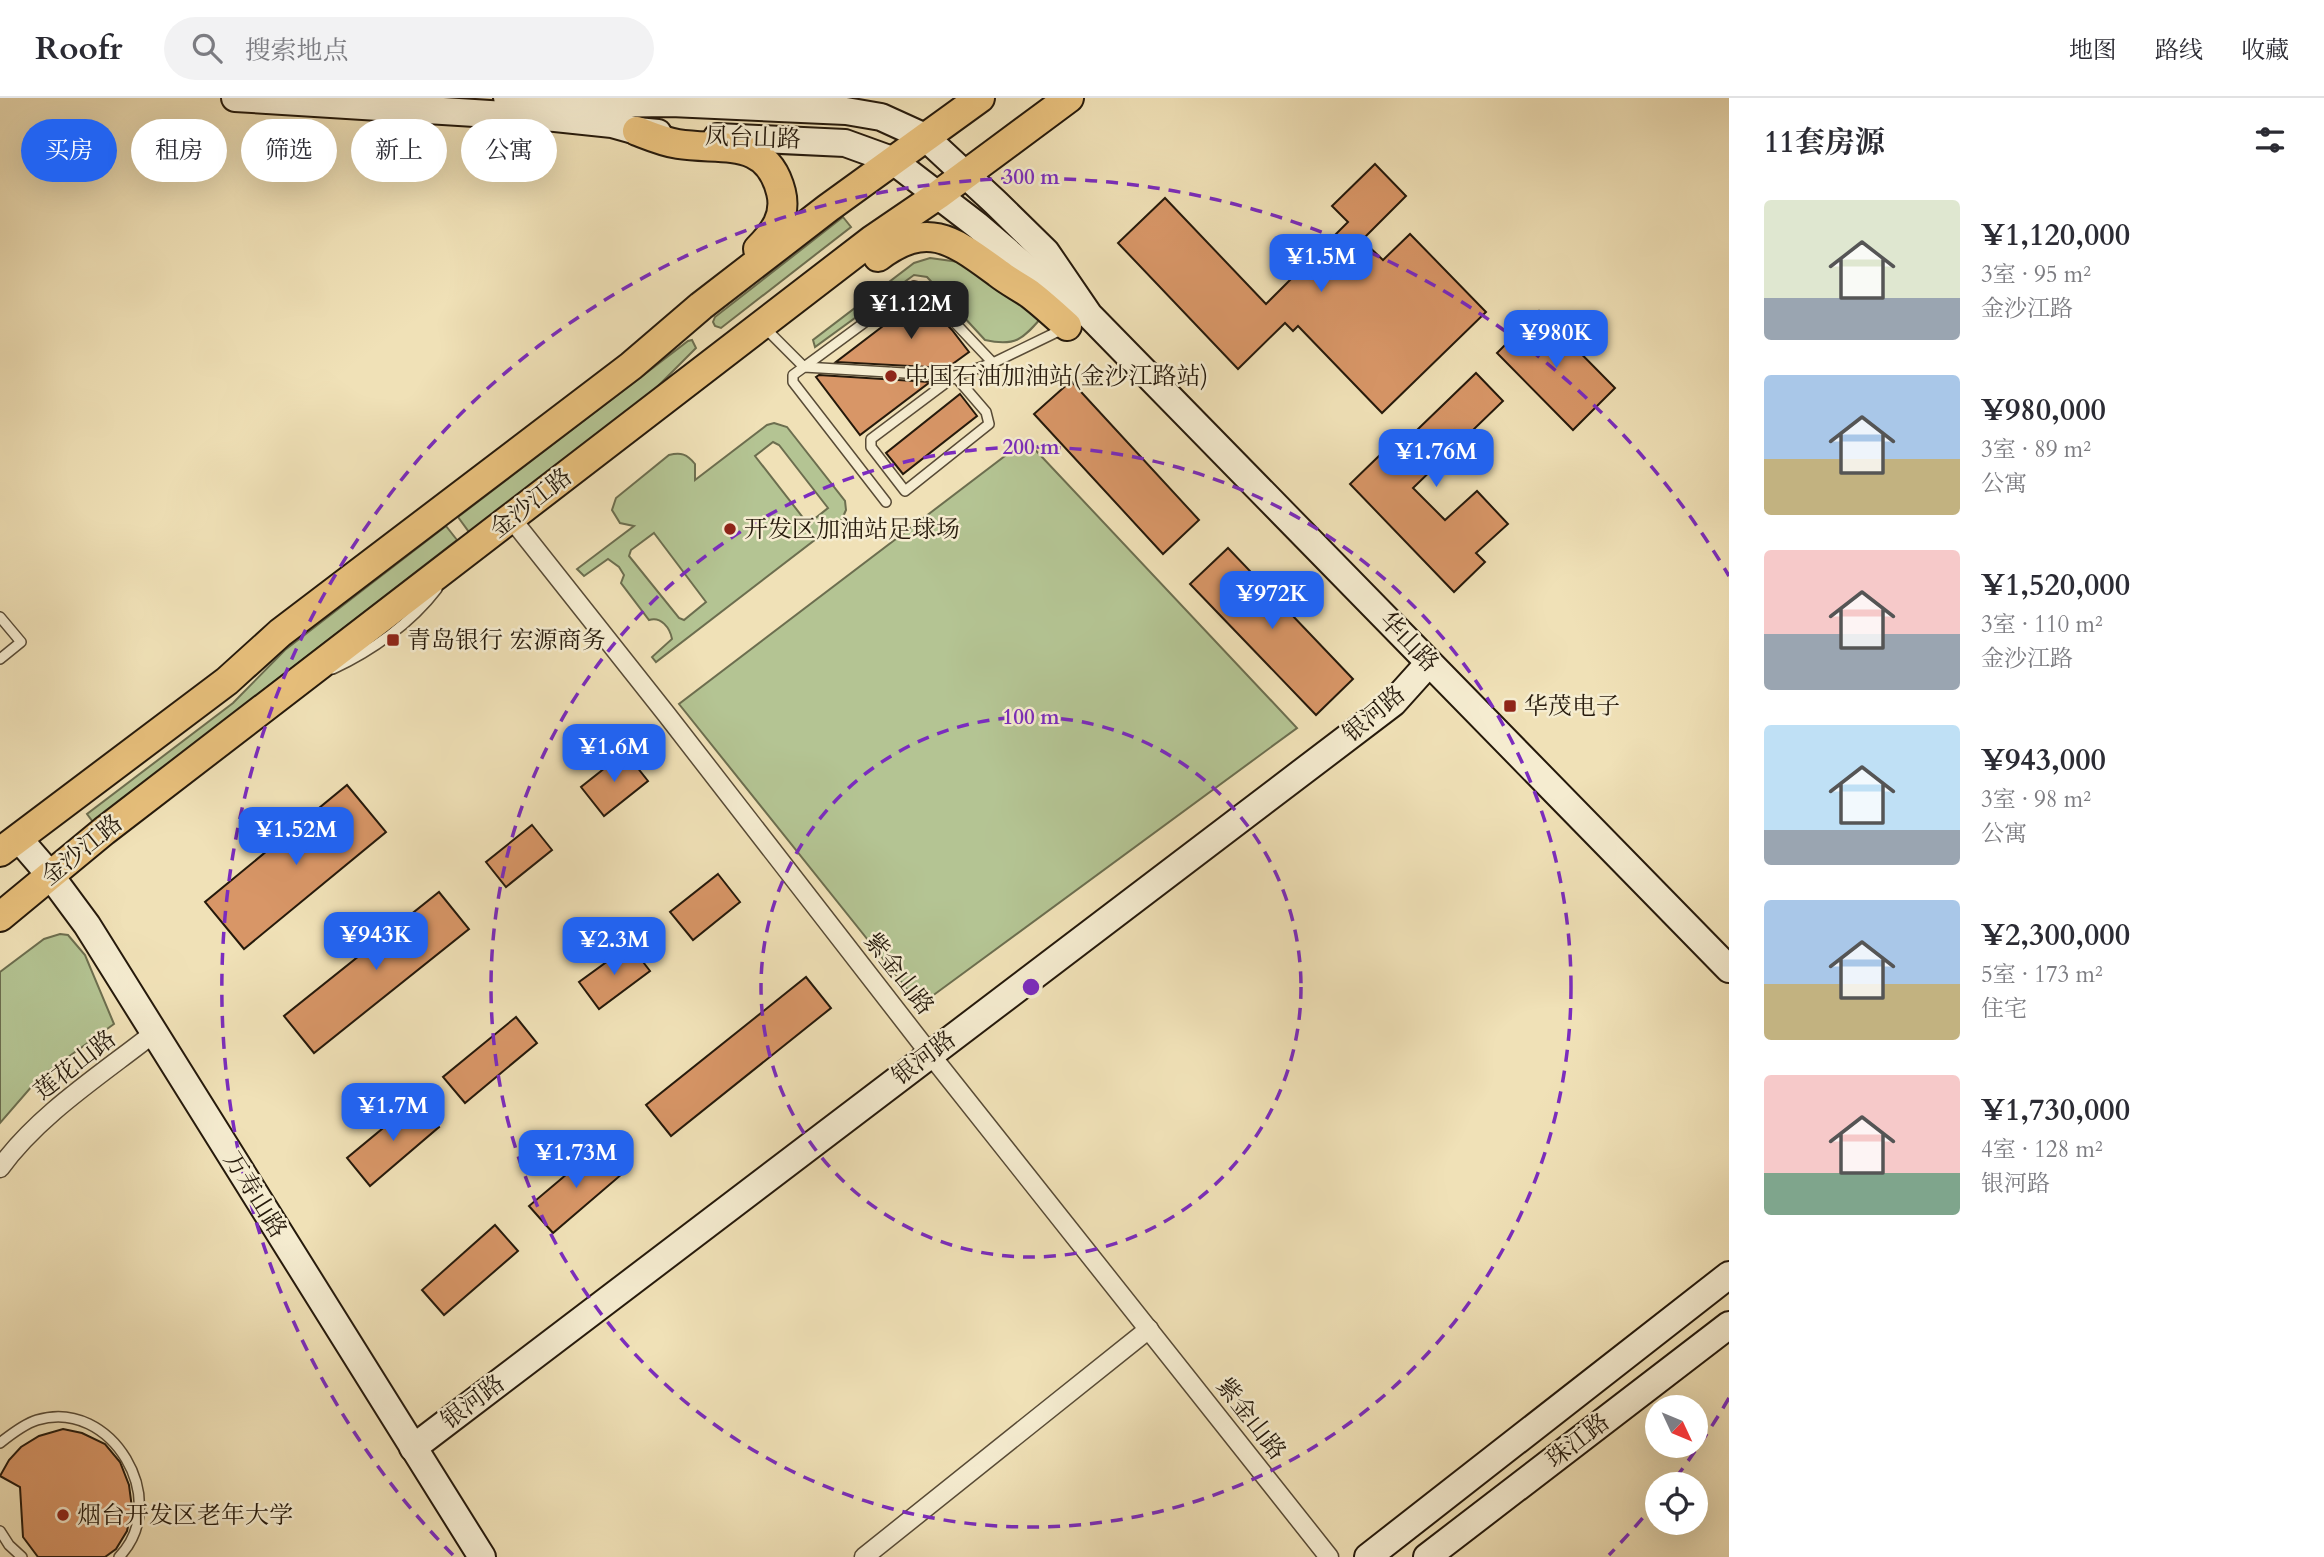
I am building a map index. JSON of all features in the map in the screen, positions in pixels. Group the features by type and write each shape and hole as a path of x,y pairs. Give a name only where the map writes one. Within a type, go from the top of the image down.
{"main road":[{"name":"金沙江路","path":"9,846 227,681 280,633 631,366 701,306 892,160 979,98"},
{"name":"金沙江路","path":"0,917 50,875 761,325 872,240 966,175 1069,98"},
{"path":"637,131 677,144 744,149 769,164 777,178 783,211 779,225 701,306"},
{"path":"761,325 821,298 895,244 912,237 944,241 971,252 999,274 1078,320"}],"street":[{"name":"凤台山路","path":"235,98 555,118 612,124 637,131 845,143 892,160 1044,284 1078,320"},
{"name":"凤台山路","path":"508,98 594,104 671,103 846,111 881,117 925,137 1046,253 1078,320"},
{"name":"华山路","path":"1078,320 1429,663 1729,969"},
{"name":"紫金山路","path":"511,519 1329,1557"},
{"name":"银河路","path":"413,1448 1393,703 1429,663"},
{"name":"万寿山路","path":"9,846 50,875 87,925 482,1557"},
{"name":"莲花山路","path":"0,1168 16,1146 39,1125 154,1034"},
{"path":"1368,1557 1729,1275"},
{"name":"珠江路","path":"1435,1555 1729,1325"},
{"path":"864,1557 1149,1329"}],"lane":[{"path":"886,502 793,382 793,375 914,286 922,288 993,363"},
{"path":"761,325 804,367 955,376 986,412 989,424 905,491 871,447 871,439 955,376 993,363 1078,320"},
{"path":"0,617 21,642 0,659"},
{"path":"0,1443 36,1420 54,1418 79,1421 101,1431 120,1449 131,1466 139,1490 141,1517 134,1538 119,1557"},
{"path":"0,1531 9,1545 22,1557"}],"green space":[{"path":"843,217 851,227 721,328 715,326 715,317"},
{"path":"930,258 959,262 1041,318 1018,340 985,340 927,277 914,275 815,347 813,340 914,263"},
{"path":"692,340 696,348 641,403 469,532 458,517"},
{"path":"774,423 787,427 845,501 846,510 842,519 656,662 652,657 672,639 671,635 661,621 649,620 621,583 624,575 619,567 608,559 584,576 577,569 634,526 620,523 612,510 616,498 669,455 684,455 692,461 695,464 695,480 767,425","holes":["773,442 779,445 828,508 808,524 755,456","654,533 706,602 684,620 679,618 629,556 631,550"]},
{"path":"1026,440 1297,728 920,1005 679,704"},
{"path":"446,526 457,540 93,822 87,814 233,703 285,650"},
{"path":"60,934 68,935 85,955 114,1024 39,1078 0,1123 0,972 44,939"}],"building":[{"path":"1375,164 1406,196 1362,240 1383,260 1410,234 1486,312 1382,413 1298,326 1293,331 1285,323 1238,369 1118,243 1165,198 1266,304 1348,222 1332,206"},
{"path":"921,297 969,352 947,368 836,362"},
{"path":"1539,311 1615,388 1573,430 1497,353"},
{"path":"1476,373 1503,401 1413,488 1445,520 1477,491 1508,524 1476,553 1485,562 1454,592 1350,484 1381,454 1386,460"},
{"path":"819,375 930,382 860,435 816,377"},
{"path":"1071,381 1199,520 1163,554 1034,414"},
{"path":"960,394 977,416 903,474 886,453"},
{"path":"1228,548 1353,679 1316,715 1190,584"},
{"path":"625,752 648,781 604,816 581,787"},
{"path":"347,785 386,832 244,949 205,902"},
{"path":"532,825 552,850 506,887 486,862"},
{"path":"718,874 740,902 693,940 670,912"},
{"path":"439,892 469,929 314,1053 284,1016"},
{"path":"630,945 650,971 599,1009 579,982"},
{"path":"806,977 831,1008 671,1136 646,1105"},
{"path":"516,1017 537,1043 465,1103 443,1077"},
{"path":"417,1100 439,1127 370,1186 347,1158"},
{"path":"599,1147 622,1174 553,1233 529,1206"},
{"path":"495,1225 518,1251 444,1315 422,1290"},
{"path":"63,1429 82,1433 105,1444 120,1462 129,1485 132,1508 127,1531 116,1549 105,1557 38,1557 23,1537 20,1487 0,1476 21,1447 39,1436"}],"place":[{"name":"中国石油加油站(金沙江路站)","path":"891,376"},
{"name":"开发区加油站足球场","path":"730,529"},
{"name":"青岛银行 宏源商务","path":"393,640"},
{"name":"华茂电子","path":"1510,706"},
{"name":"烟台开发区老年大学","path":"63,1515"}]}
